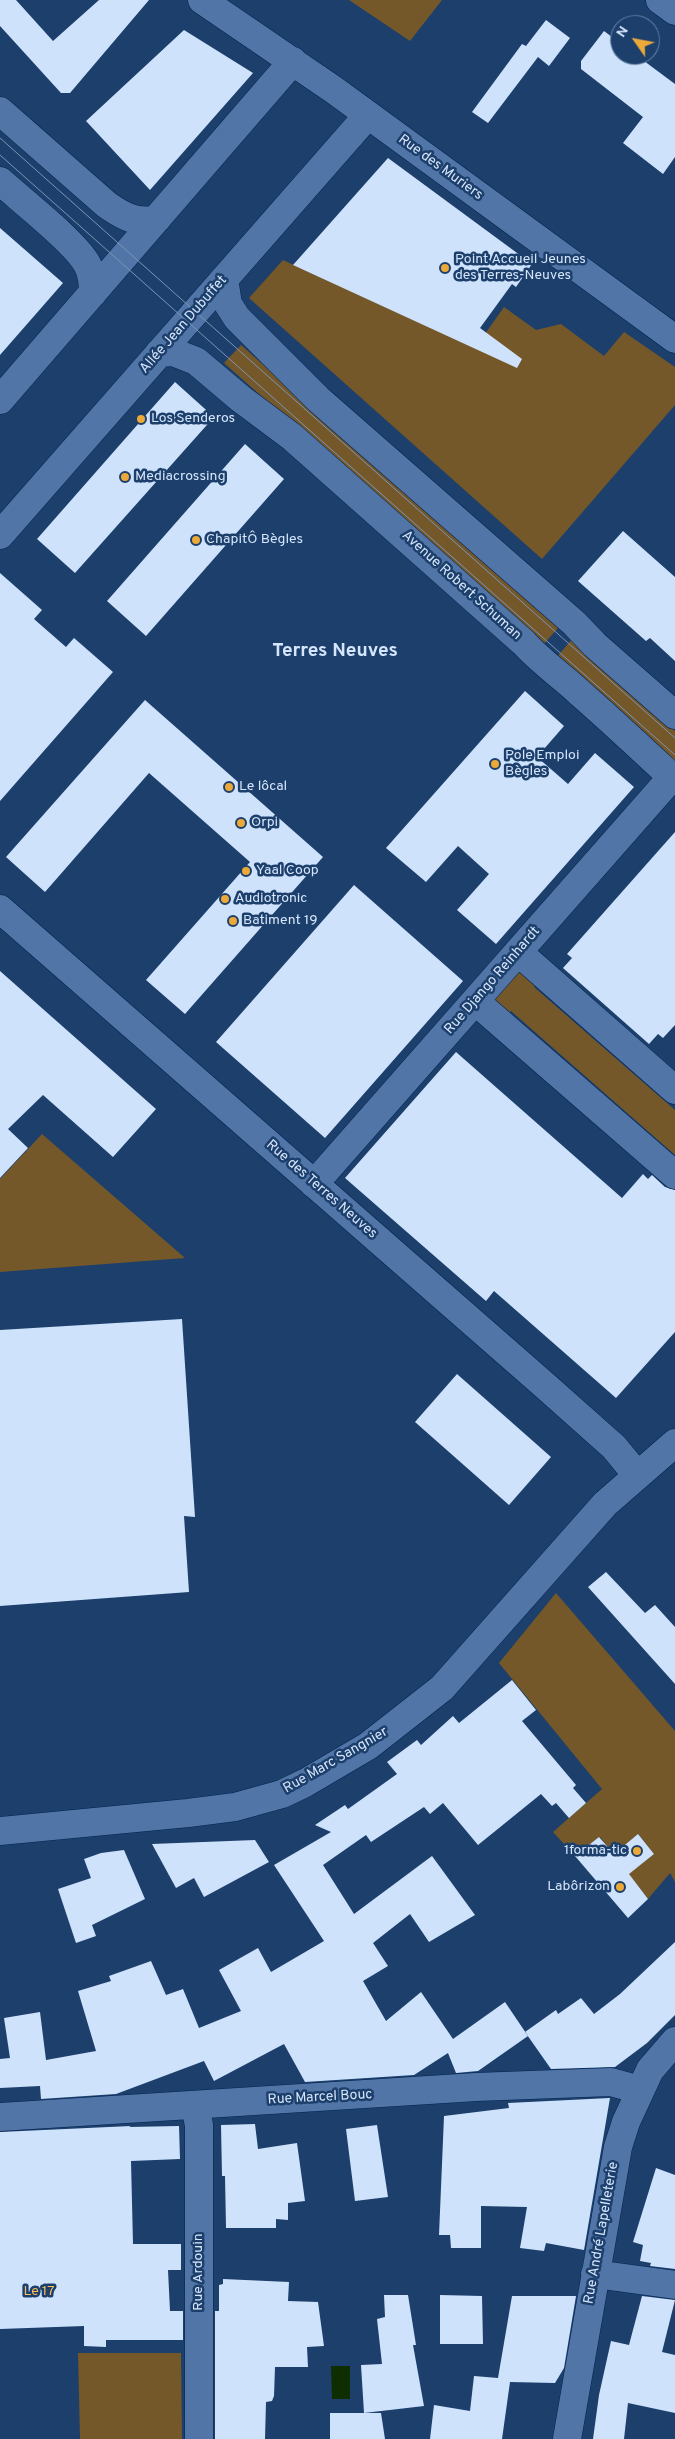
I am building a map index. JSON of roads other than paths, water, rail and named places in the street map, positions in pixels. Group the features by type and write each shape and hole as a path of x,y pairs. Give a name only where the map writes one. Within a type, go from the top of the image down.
{"street":[{"name":"Rue des Muriers","path":"202,0 293,61 675,339"},
{"path":"660,0 675,11"},
{"path":"0,400 293,61"},
{"path":"0,111 107,205 123,216 145,222 157,219"},
{"name":"Allée Jean Dubuffet","path":"0,535 368,115"},
{"path":"0,181 71,245 86,262 93,281 93,293"},
{"path":"224,279 228,304 237,318 318,399 574,623 595,646 675,715"},
{"name":"Avenue Robert Schuman","path":"160,353 173,352 196,361 240,399 292,437 524,643 540,661 565,679 647,752 673,779"},
{"name":"Rue Django Reinhardt","path":"314,1184 673,779"},
{"name":"Rue des Terres Neuves","path":"0,909 595,1430 624,1457 638,1475"},
{"path":"518,952 675,1090"},
{"path":"475,1001 675,1175"},
{"name":"Rue Marc Sangnier","path":"0,1831 188,1814 235,1807 282,1794 305,1783 368,1746 442,1688 605,1504 675,1443"},
{"name":"Rue André Lapelleterie","path":"568,2439 618,2147 640,2090 650,2070 675,2041"},
{"name":"Rue Marcel Bouc","path":"0,2117 476,2087 611,2082 640,2090"},
{"name":"Rue Ardouin","path":"195,2106 199,2125 200,2439"},
{"path":"595,2274 675,2285"}],"tram line":[{"path":"0,138 675,738"},
{"path":"0,155 675,755"}],"place":[{"name":"Point Accueil Jeunes des Terres-Neuves","path":"445,268"},
{"name":"Los Senderos","path":"141,419"},
{"name":"Mediacrossing","path":"125,477"},
{"name":"ChapitÔ Bègles","path":"196,540"},
{"name":"Pole Emploi Bègles","path":"495,764"},
{"name":"Le lôcal","path":"229,787"},
{"name":"Orpi","path":"241,823"},
{"name":"Yaal Coop","path":"246,871"},
{"name":"Audiotronic","path":"225,899"},
{"name":"Batiment 19","path":"233,921"},
{"name":"1forma-tic","path":"637,1851"},
{"name":"Labôrizon","path":"620,1887"}],"district":[{"name":"Terres Neuves","path":"335,652"}],"park label":[{"name":"Le 17","path":"39,2292"}]}
